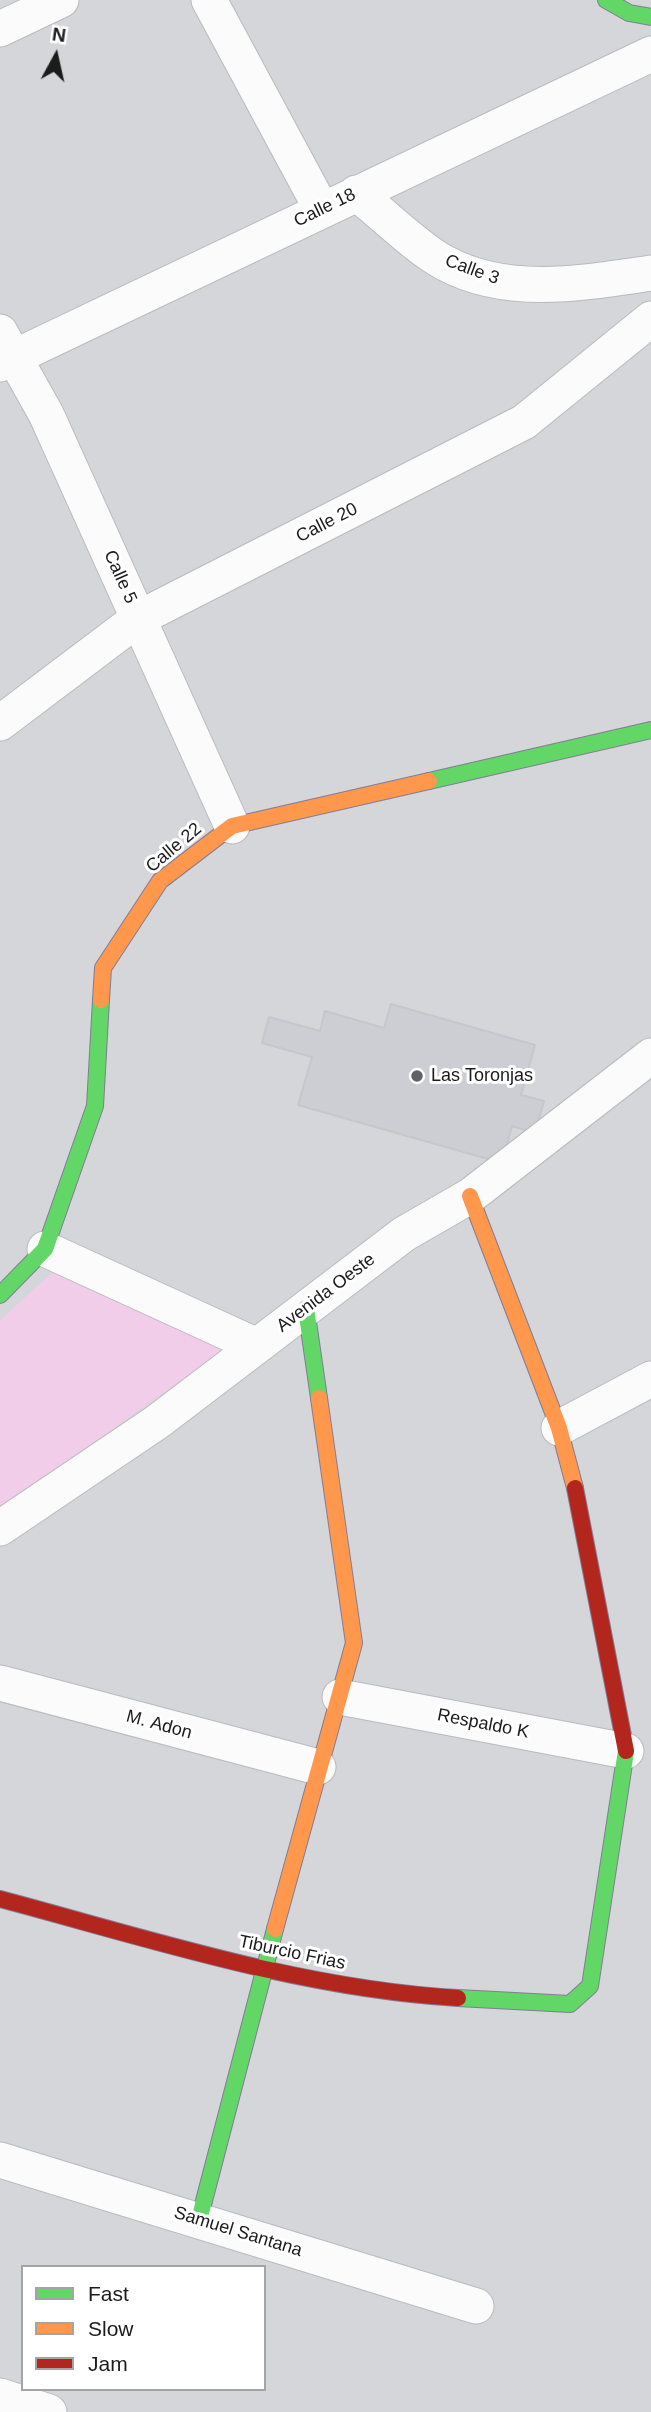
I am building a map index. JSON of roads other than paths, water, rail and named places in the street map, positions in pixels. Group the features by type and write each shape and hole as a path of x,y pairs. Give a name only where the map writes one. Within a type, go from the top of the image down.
{"street":[{"path":"0,29 61,0"},
{"path":"209,0 322,210"},
{"path":"606,0 629,13 651,17"},
{"name":"Calle 18","path":"4,350 322,210 651,54"},
{"name":"Calle 3","path":"356,193 445,263 500,282 566,286 651,273"},
{"name":"Calle 20","path":"0,723 139,618 524,422 651,319"},
{"name":"Calle 5","path":"4,350 46,414 232,826"},
{"name":"Calle 22","path":"0,1295 45,1249 95,1106 103,968 160,881 232,826 651,730"},
{"name":"Avenida Oeste","path":"0,1528 157,1422 404,1234 470,1196 651,1056"},
{"path":"470,1196 559,1428 570,1465 626,1751"},
{"path":"45,1249 257,1346"},
{"path":"200,2221 318,1767 354,1643 306,1308"},
{"path":"559,1428 651,1379"},
{"name":"M. Adon","path":"0,1683 318,1767"},
{"name":"Respaldo K","path":"340,1698 626,1751"},
{"name":"Tiburcio Frias","path":"0,1899 265,1969 394,1994 570,2004 580,1998 590,1986 626,1751"},
{"name":"Samuel Santana","path":"0,2160 476,2306"},
{"path":"0,2396 49,2412"}],"place":[{"name":"Las Toronjas","path":"417,1076"}]}
